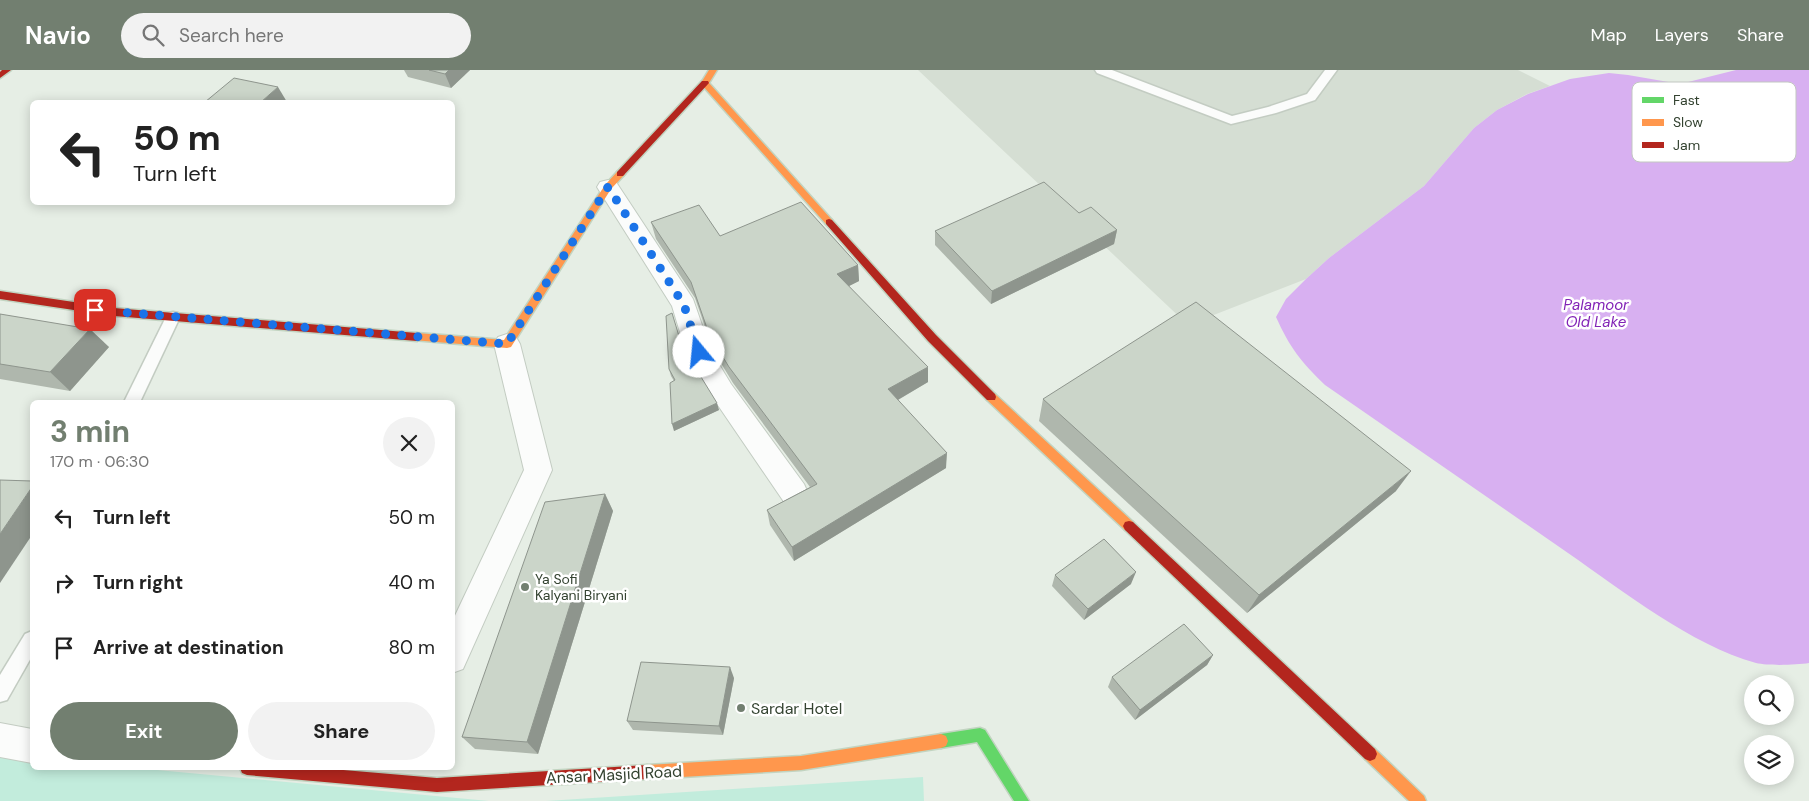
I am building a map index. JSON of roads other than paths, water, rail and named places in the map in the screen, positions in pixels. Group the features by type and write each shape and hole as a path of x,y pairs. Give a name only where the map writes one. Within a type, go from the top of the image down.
{"main road":[{"path":"0,76 7,70"},
{"path":"0,295 114,312 507,344 608,187 705,82 712,70"},
{"path":"705,82 932,338 1004,409 1238,627 1419,801"},
{"name":"Ansar Masjid Road","path":"298,770 400,774 437,785 801,762 980,735 1022,801"}],"street":[{"path":"608,187 684,305 699,352 722,391 794,493"},
{"path":"455,651 538,470 507,344"},
{"path":"0,740 30,746"}],"lane":[{"path":"1100,70 1231,120 1272,110 1311,97 1331,70"},
{"path":"133,400 173,317"},
{"path":"0,693 30,643"}],"water":[{"name":"Palamoor Old Lake","path":"1736,70 1809,70 1809,663 1775,665 1756,663 1707,644 1658,616 1325,385 1297,354 1276,317 1286,299 1329,258 1424,186 1474,128 1497,110 1528,94 1570,79 1609,73 1668,82 1632,82 1632,162 1796,162 1796,82 1688,82"}],"place":[{"name":"Ya Sofi Kalyani Biryani","path":"525,587"},
{"name":"Sardar Hotel","path":"741,708"}]}
